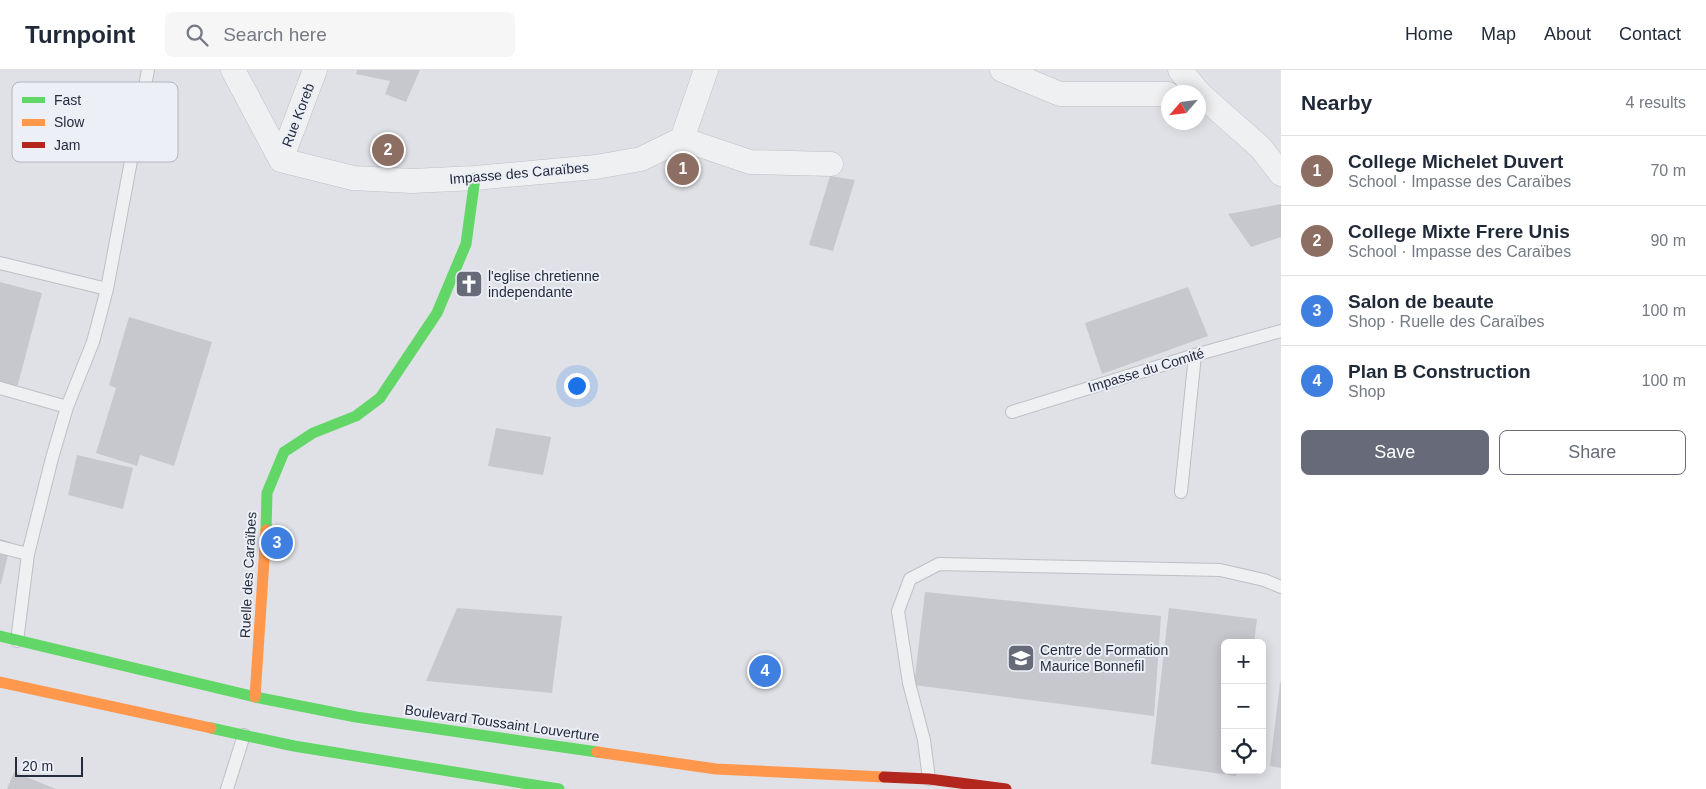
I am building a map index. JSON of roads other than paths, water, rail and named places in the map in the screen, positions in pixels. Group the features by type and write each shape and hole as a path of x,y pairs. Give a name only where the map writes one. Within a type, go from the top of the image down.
{"main road":[{"name":"Ruelle des Caraïbes","path":"255,697 264,592 267,493 284,452 312,433 356,416 380,398 437,313 466,244 475,178"},
{"name":"Boulevard Toussaint Louverture","path":"0,636 15,645 356,717 716,769 929,779 1006,789"},
{"path":"3,684 294,746 559,789"}],"street":[{"path":"232,70 281,160"},
{"name":"Rue Koreb","path":"281,160 316,70"},
{"path":"706,70 682,139 750,162 831,164"},
{"path":"1002,70 1060,94 1161,94"},
{"path":"1180,70 1192,85"},
{"path":"1206,99 1271,151 1281,174"},
{"name":"Impasse des Caraïbes","path":"281,160 353,178 412,180 475,178 596,167 641,159 682,139"}],"lane":[{"path":"15,645 28,554 52,458 68,407 93,342 107,289 131,162"},
{"path":"0,263 107,289"},
{"name":"Impasse du Comité","path":"1012,412 1195,355 1281,331"},
{"path":"1181,492 1195,355"},
{"path":"0,388 68,407"},
{"path":"0,547 28,554"},
{"path":"929,779 924,740 909,683 898,611 910,579 939,564 1220,570 1264,580 1281,587"},
{"path":"227,789 244,735"}],"place":[{"name":"College Mixte Frere Unis","path":"388,150"},
{"name":"College Michelet Duvert","path":"683,169"},
{"name":"l'eglise chretienne independante","path":"469,284"},
{"name":"Salon de beaute","path":"277,543"},
{"name":"Centre de Formation Maurice Bonnefil","path":"1021,658"},
{"name":"Plan B Construction","path":"765,671"}]}
